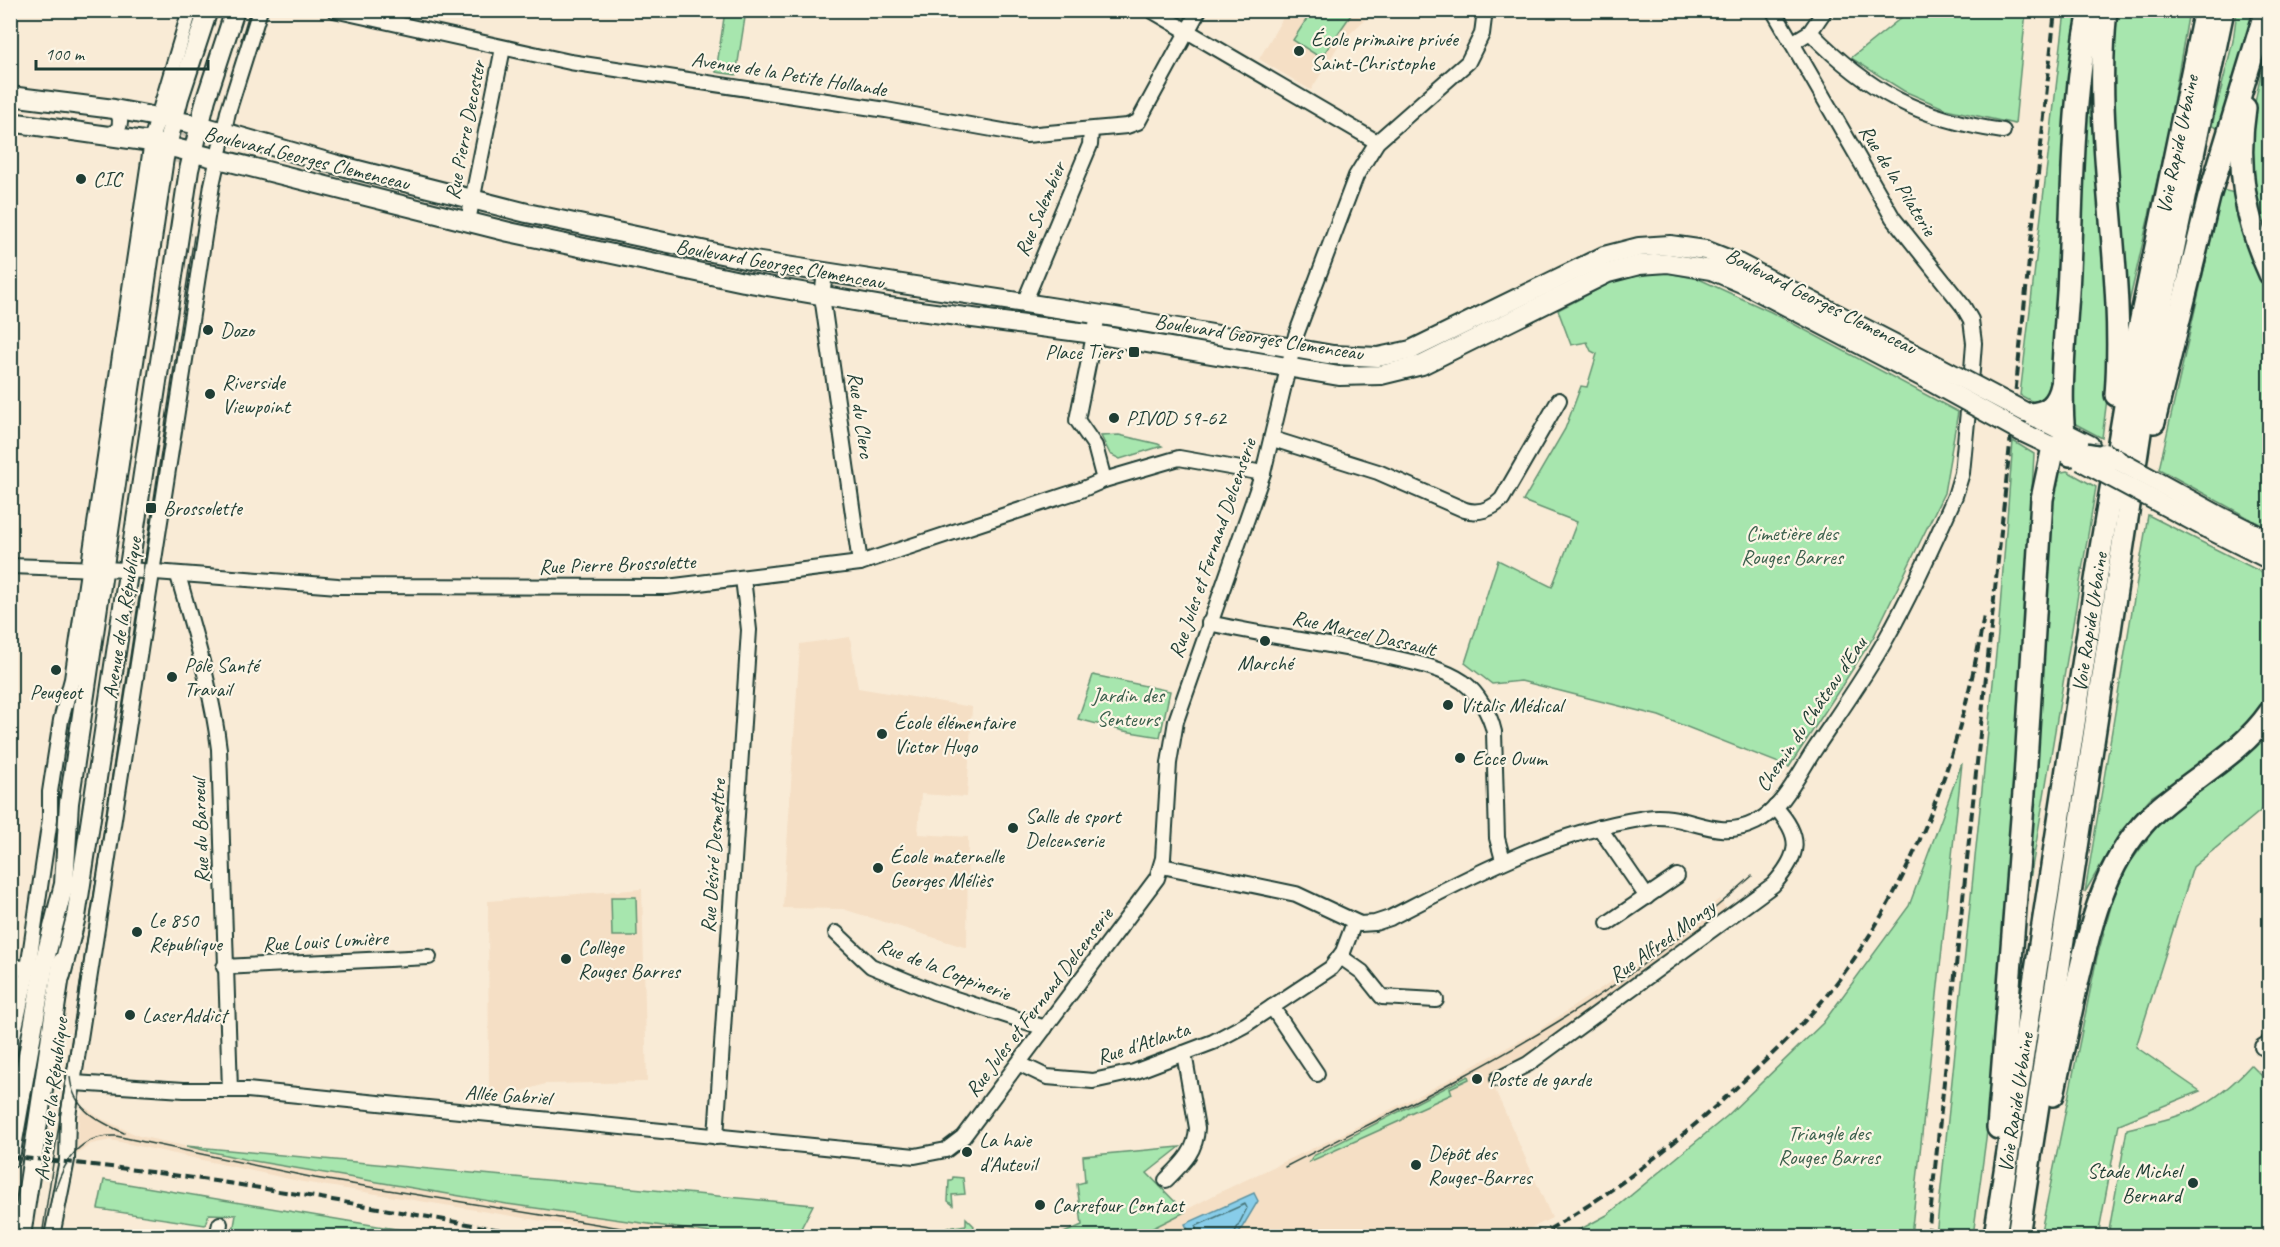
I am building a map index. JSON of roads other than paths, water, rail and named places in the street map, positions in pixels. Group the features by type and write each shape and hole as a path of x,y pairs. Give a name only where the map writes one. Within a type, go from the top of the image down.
{"highway":[{"path":"2074,449 2064,370 2078,83 2090,10"},
{"path":"2101,548 2115,411 2118,348 2115,266 2102,120 2106,10"},
{"name":"Voie Rapide Urbaine","path":"1995,1236 2101,548 2134,353 2205,10"},
{"name":"Voie Rapide Urbaine","path":"2018,1236 2155,335 2223,10"},
{"path":"2116,602 2129,562 2151,434 2190,269 2222,151 2266,10"},
{"path":"2270,20 2247,99 2241,167 2247,212 2270,274"},
{"path":"2025,419 2043,412 2056,402 2064,370"},
{"path":"2074,449 2115,459"},
{"path":"1989,1236 2011,978 2044,481 2058,461 2074,449"},
{"path":"2023,1236 2088,933 2112,868 2140,827 2157,810 2236,750 2270,712"}],"main road":[{"path":"181,116 208,10"},
{"path":"181,116 217,10"},
{"path":"181,116 227,10"},
{"path":"61,975 76,917 112,564 159,144 181,116 236,10"},
{"name":"Boulevard Georges Clemenceau","path":"10,96 181,116 334,164 640,238 825,273 1024,303 1333,355 1365,358 1411,350 1604,256 1639,247 1670,245 1705,250 1738,262 1928,371"},
{"name":"Avenue de la République","path":"112,564 182,161 181,116"},
{"name":"Boulevard Georges Clemenceau","path":"10,122 159,144 182,161 217,158 592,251 822,296 1094,334 1361,377 1402,371 1439,358 1608,273 1639,265 1668,262 1711,270 1729,277 2025,419 2074,449 2211,521 2270,542"},
{"name":"Boulevard Georges Clemenceau","path":"2115,459 2270,561"},
{"path":"10,1158 45,959 64,884 69,803 112,564"},
{"name":"Avenue de la République","path":"11,1236 64,884 113,594 61,975 21,1236"}],"street":[{"path":"181,116 190,10"},
{"name":"Avenue de la République","path":"52,1236 67,1160 66,1134 217,158 261,10"},
{"name":"Avenue de la Petite Hollande","path":"334,10 583,64 878,109 1026,135 1133,124 1142,118 1199,10"},
{"path":"1151,10 1377,142"},
{"name":"Rue Jules et Fernand Delcenserie","path":"938,1153 951,1147 963,1137 1020,1064 1149,889 1161,866 1169,763 1176,721 1263,473 1293,348 1352,185 1368,152 1377,142 1468,62 1482,34 1485,10"},
{"name":"Rue de la Pilaterie","path":"1773,10 1893,218 1968,314 1974,335 1972,370"},
{"path":"1792,43 1810,32 1826,10"},
{"name":"Rue de la Pilaterie","path":"1810,32 1849,69 1896,101 1945,120 2003,131"},
{"name":"Rue Pierre Decoster","path":"468,221 503,48"},
{"path":"107,135 117,131 120,125 119,115 114,109"},
{"name":"Rue Salembier","path":"1024,303 1090,146 1091,130"},
{"name":"Rue du Clerc","path":"825,273 822,296 860,563"},
{"path":"1098,315 1077,420 1095,446 1104,480"},
{"name":"Chemin du Château d'Eau","path":"1354,923 1368,925 1382,921 1503,860 1551,840 1599,827 1663,816 1678,818 1712,830 1727,831 1755,822 1775,807 1886,639 1955,496 1962,473 1972,370"},
{"path":"1273,439 1370,469 1465,510 1481,511 1492,507 1502,499 1559,400"},
{"name":"Rue Pierre Brossolette","path":"10,566 112,564 178,575 338,586 653,588 860,563 1104,480 1179,458 1263,473"},
{"name":"Avenue de la République","path":"10,1050 28,969 50,819 52,782 61,720 72,679 112,564"},
{"name":"Rue du Baroeul","path":"178,575 201,654 218,738 224,967 230,1090"},
{"name":"Rue Désiré Desmettre","path":"716,1137 748,643 749,613 743,578"},
{"name":"Rue Marcel Dassault","path":"1209,623 1417,663 1457,678 1468,687 1489,716 1494,732 1497,838 1503,860"},
{"name":"Rue Alfred Mongy","path":"1498,1079 1528,1064 1773,885 1788,865 1796,843 1791,826 1775,807"},
{"path":"1599,827 1647,897"},
{"path":"1161,866 1296,894 1354,923"},
{"path":"1608,923 1677,876"},
{"name":"Rue d'Atlanta","path":"1020,1064 1047,1077 1093,1081 1134,1072 1234,1032 1325,972 1341,957 1354,923"},
{"name":"Rue de la Coppinerie","path":"836,933 871,966 934,992 1045,1028"},
{"name":"Rue Louis Lumière","path":"224,967 429,957"},
{"path":"1341,957 1362,972 1382,997 1436,1000"},
{"path":"10,966 28,969"},
{"path":"1272,1007 1317,1074"},
{"path":"1166,1180 1187,1158 1196,1139 1197,1128 1184,1053"},
{"name":"Allée Gabriel","path":"74,1083 184,1090 230,1090 915,1156 938,1153"}],"water":[{"path":"1254,1193 1258,1201 1237,1236 1191,1236 1185,1224"}],"tunnel":[{"path":"181,164 194,111"}],"tram line":[{"path":"241,40 250,10"},
{"path":"42,1236 194,236"},
{"path":"1285,1167 1458,1079 1559,1021 1658,953 1752,876"},
{"path":"70,1077 72,1088 81,1106 96,1118 124,1133"},
{"path":"55,1190 69,1159 76,1151 93,1139 116,1136 315,1178 670,1236"}],"railway":[{"path":"1928,1236 2055,10"},
{"path":"1537,1236 1585,1208 1674,1142 1790,1036 1831,990 1888,905 1931,812 1963,715 1984,615"},
{"path":"10,1157 208,1180 534,1236"}],"place":[{"name":"École primaire privée Saint-Christophe","path":"1299,51"},
{"name":"CIC","path":"81,179"},
{"name":"Dozo","path":"208,330"},
{"name":"Place Tiers","path":"1134,352"},
{"name":"Riverside Viewpoint","path":"210,394"},
{"name":"PIVOD 59-62","path":"1114,418"},
{"name":"Brossolette","path":"151,508"},
{"name":"Marché","path":"1265,641"},
{"name":"Peugeot","path":"56,670"},
{"name":"Pôle Santé Travail","path":"172,677"},
{"name":"Vitalis Médical","path":"1448,705"},
{"name":"École élémentaire Victor Hugo","path":"882,734"},
{"name":"Ecce Ovum","path":"1460,758"},
{"name":"Salle de sport Delcenserie","path":"1013,828"},
{"name":"École maternelle Georges Méliès","path":"878,868"},
{"name":"Le 850 République","path":"137,932"},
{"name":"Collège Rouges Barres","path":"566,959"},
{"name":"LaserAddict","path":"130,1015"},
{"name":"Poste de garde","path":"1477,1079"},
{"name":"La haie d'Auteuil","path":"967,1152"},
{"name":"Dépôt des Rouges-Barres","path":"1416,1165"},
{"name":"Stade Michel Bernard","path":"2193,1183"},
{"name":"Carrefour Contact","path":"1040,1205"}],"park label":[{"name":"Cimetière des Rouges Barres","path":"1792,545"},
{"name":"Jardin des Senteurs","path":"1128,707"},
{"name":"Triangle des Rouges Barres","path":"1829,1145"}]}
